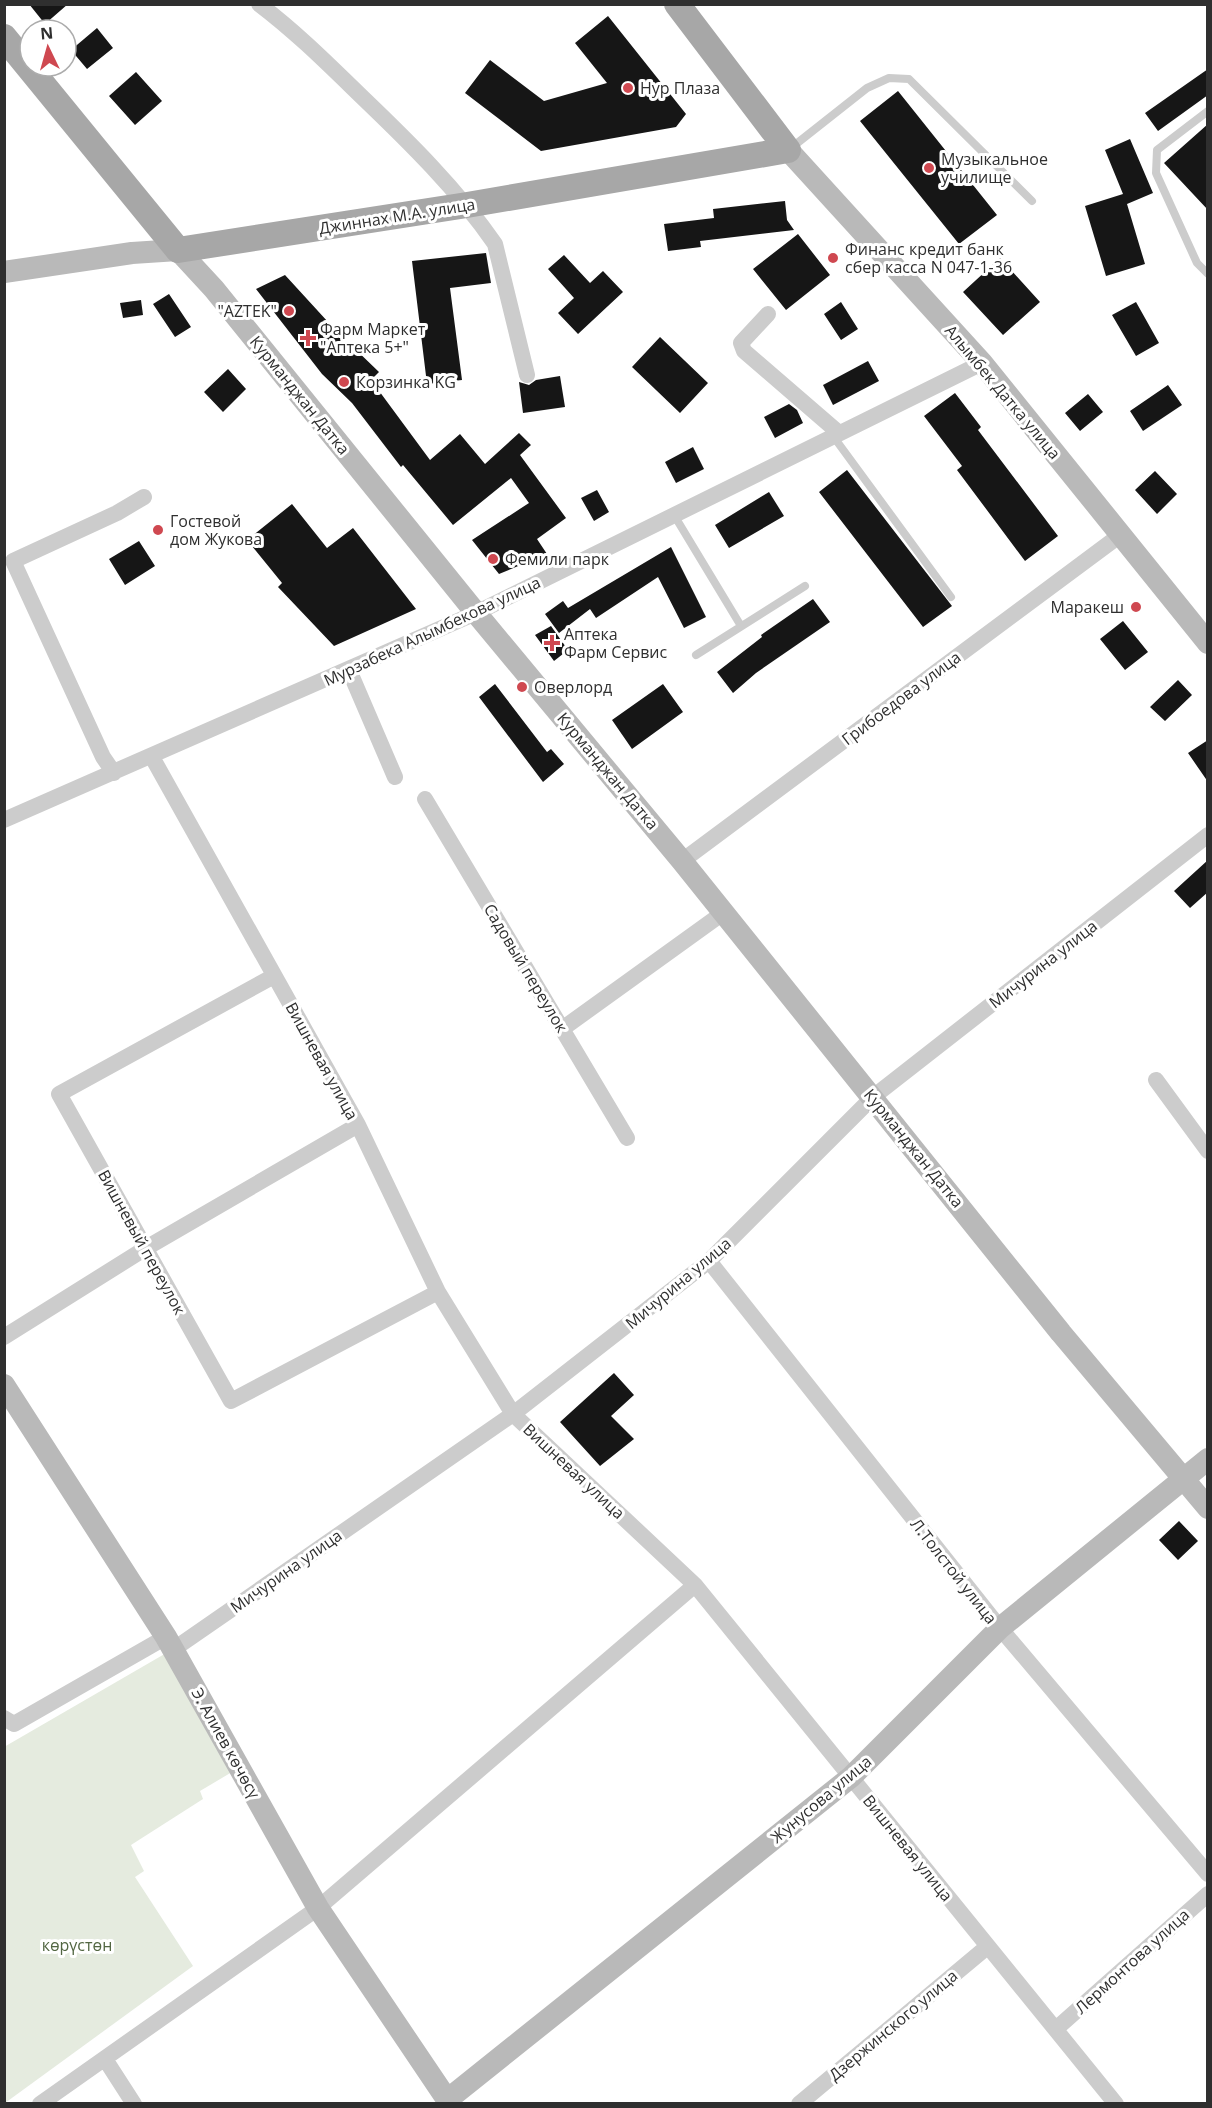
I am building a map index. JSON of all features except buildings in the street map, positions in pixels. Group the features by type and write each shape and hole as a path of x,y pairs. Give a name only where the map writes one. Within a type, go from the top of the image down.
{"main road":[{"path":"677,4 788,150"},
{"name":"Курманджан Датка","path":"4,37 178,250 214,288 476,613 682,861 1061,1333 1208,1508"},
{"name":"Джиннах М.А. улица","path":"4,272 132,253 178,250 467,206 788,150"},
{"name":"Алымбек Датка улица","path":"788,150 982,363 1119,536 1208,643"},
{"name":"Э. Алиев көчөсү","path":"4,1385 170,1643 318,1908 448,2102"},
{"name":"Жунусова улица","path":"448,2102 851,1777 1000,1628 1208,1459"}],"street":[{"path":"259,4 290,28 414,147 467,206 495,244 527,375"},
{"path":"768,314 746,335 741,343 744,351 836,435"},
{"name":"Мурзабека Алымбекова улица","path":"4,820 476,613 982,363"},
{"path":"114,773 103,757 13,561 117,513 144,497"},
{"name":"Грибоедова улица","path":"682,861 1119,536"},
{"path":"349,670 395,777"},
{"name":"Вишневая улица","path":"152,757 358,1125 438,1292 513,1414 695,1585 1116,2103"},
{"name":"Садовый переулок","path":"425,798 627,1138"},
{"name":"Мичурина улица","path":"4,1718 14,1724 170,1643 513,1414 709,1261 873,1097 1208,835"},
{"path":"562,1029 723,912"},
{"name":"Вишневый переулок","path":"274,976 59,1094 231,1401 438,1292"},
{"path":"1156,1080 1208,1151"},
{"path":"4,1337 146,1248 358,1125"},
{"name":"Л.Толстой улица","path":"709,1261 1000,1628 1208,1874"},
{"path":"40,2103 318,1908 695,1585"},
{"name":"Лермонтова улица","path":"1057,2028 1208,1894"},
{"name":"Дзержинского улица","path":"798,2103 987,1947"},
{"path":"105,2059 134,2103"}],"lane":[{"path":"788,150 867,88 889,78 909,79 1032,201"},
{"path":"1208,111 1157,150 1156,173 1197,263 1208,274"},
{"path":"836,435 951,597"},
{"path":"674,515 741,626"},
{"path":"696,655 805,586"}],"green space":[{"name":"көрүстөн","path":"168,1652 232,1772 200,1791 203,1799 131,1845 144,1871 135,1877 193,1966 5,2103 4,1747"}],"place":[{"name":"Нур Плаза","path":"628,88"},
{"name":"Музыкальное училище","path":"929,168"},
{"name":"Финанс кредит банк сбер касса N 047-1-36","path":"833,258"},
{"name":"\"AZTEK\"","path":"289,311"},
{"name":"Фарм Маркет \"Аптека 5+\"","path":"308,338"},
{"name":"Корзинка KG","path":"344,382"},
{"name":"Гостевой дом Жукова","path":"158,530"},
{"name":"Фемили парк","path":"493,559"},
{"name":"Маракеш","path":"1136,607"},
{"name":"Аптека Фарм Сервис","path":"552,643"},
{"name":"Оверлорд","path":"522,687"}]}
